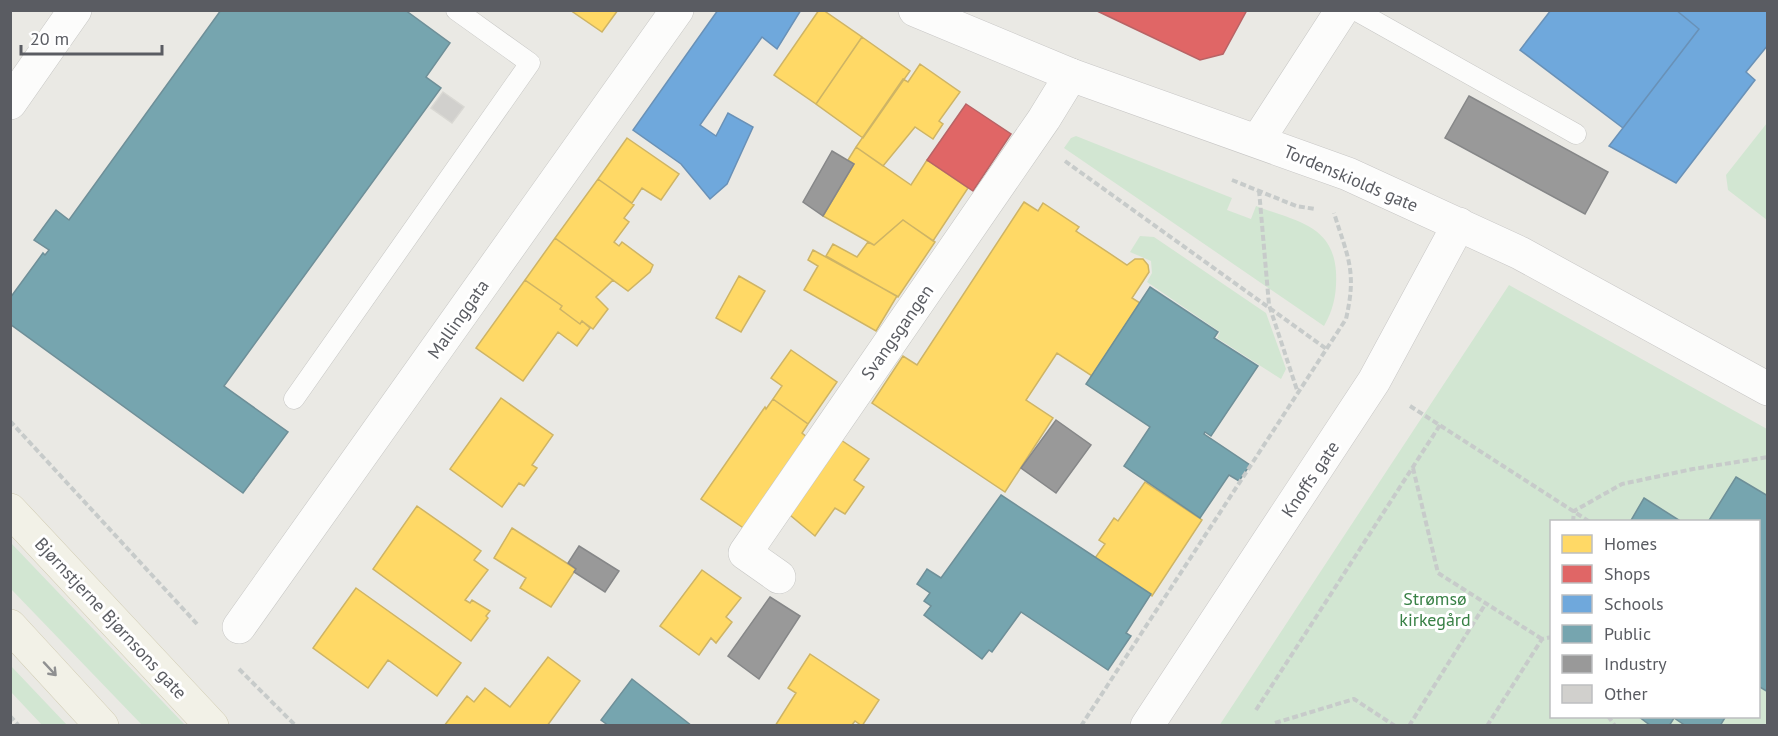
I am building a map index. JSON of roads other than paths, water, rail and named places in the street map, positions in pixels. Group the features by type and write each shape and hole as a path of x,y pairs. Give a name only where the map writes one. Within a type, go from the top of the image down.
{"main road":[{"name":"Bjørnstjerne Bjørnsons gate","path":"10,510 213,726"},
{"path":"10,626 102,726"}],"street":[{"path":"10,103 75,10"},
{"name":"Mallinggata","path":"238,627 677,10"},
{"path":"1258,140 1342,10"},
{"name":"Tordenskiolds gate","path":"915,11 1071,75 1348,174 1520,254 1767,389"},
{"name":"Svangsgangen","path":"779,578 745,553 1044,119 1071,75"},
{"name":"Knoffs gate","path":"1147,726 1374,381 1459,224"}],"lane":[{"path":"294,399 530,63 456,10"},
{"path":"1355,10 1576,134"}],"park label":[{"name":"Strømsø kirkegård","path":"1435,608"}]}
